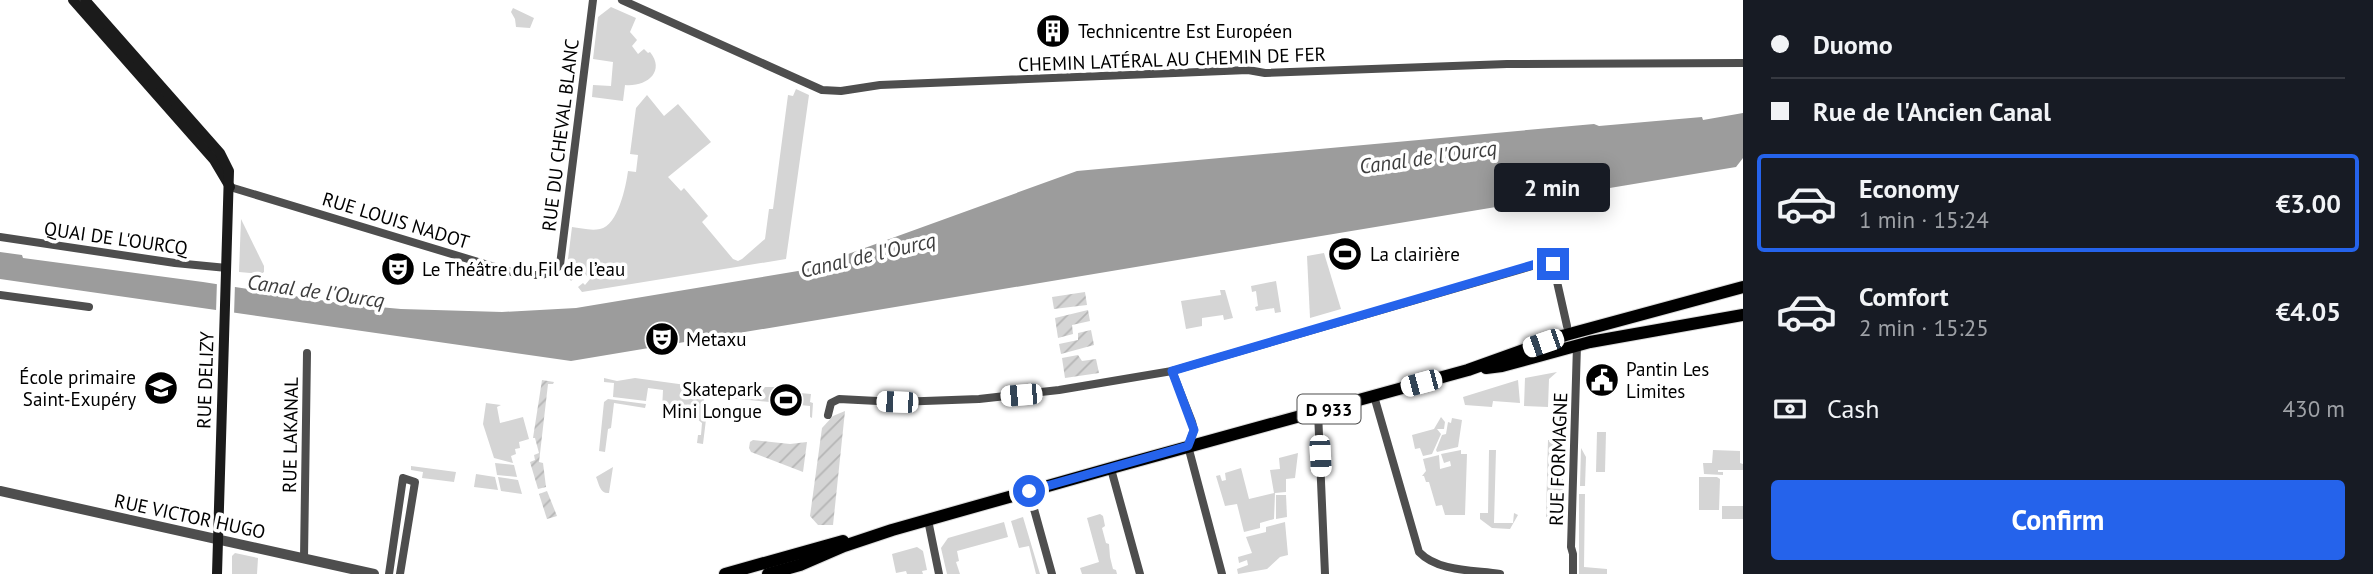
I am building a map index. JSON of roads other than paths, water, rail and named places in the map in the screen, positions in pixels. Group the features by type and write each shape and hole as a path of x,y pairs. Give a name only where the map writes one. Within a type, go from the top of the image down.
{"main road":[{"path":"73,0 214,160 230,187"},
{"name":"RUE DELIZY","path":"85,0 227,163 230,187 217,574"},
{"name":"D 933","path":"725,574 1468,370 1562,336 1743,288"},
{"name":"D 933","path":"1468,370 1502,366 1577,345 1743,316"},
{"name":"D 933","path":"768,574 800,565 892,530"}],"street":[{"name":"RUE DU CHEVAL BLANC","path":"554,272 560,265 593,0"},
{"name":"CHEMIN LATÉRAL AU CHEMIN DE FER","path":"622,0 814,86 841,91 880,85 1248,70 1265,73 1507,64 1743,62"},
{"name":"RUE LOUIS NADOT","path":"230,187 518,274 554,272"},
{"name":"QUAI DE L'OURCQ","path":"0,237 226,273"},
{"path":"828,415 831,403 839,399 937,401 1000,397 1172,371 1549,260 1553,264 1567,326"},
{"path":"0,295 89,307"},
{"name":"RUE FORMAGNE","path":"1573,574 1571,547 1577,345"},
{"name":"RUE LAKANAL","path":"304,558 307,353"},
{"path":"1172,371 1194,430 1188,446 1222,574"},
{"path":"1374,396 1419,552 1426,560 1437,564 1500,574"},
{"path":"1318,412 1325,574"},
{"path":"1111,469 1140,574"},
{"path":"389,574 403,478 415,482 400,574"},
{"name":"RUE VICTOR HUGO","path":"0,491 373,574"},
{"path":"1029,491 1052,574"},
{"path":"928,520 939,574"}],"water":[{"name":"Canal de l'Ourcq","path":"1743,113 1743,158 1736,167 571,361 0,279 0,252 22,255 23,258 346,304 401,309 502,312 576,308 804,270 1077,171 1594,124 1599,126 1702,117 1703,120"}],"place":[{"name":"Technicentre Est Européen","path":"1053,31"},
{"name":"La clairière","path":"1345,254"},
{"name":"Le Théâtre du Fil de l’eau","path":"398,269"},
{"name":"Metaxu","path":"662,339"},
{"name":"Pantin Les Limites","path":"1602,380"},
{"name":"École primaire Saint-Exupéry","path":"161,388"},
{"name":"Skatepark Mini Longue","path":"786,400"}]}
